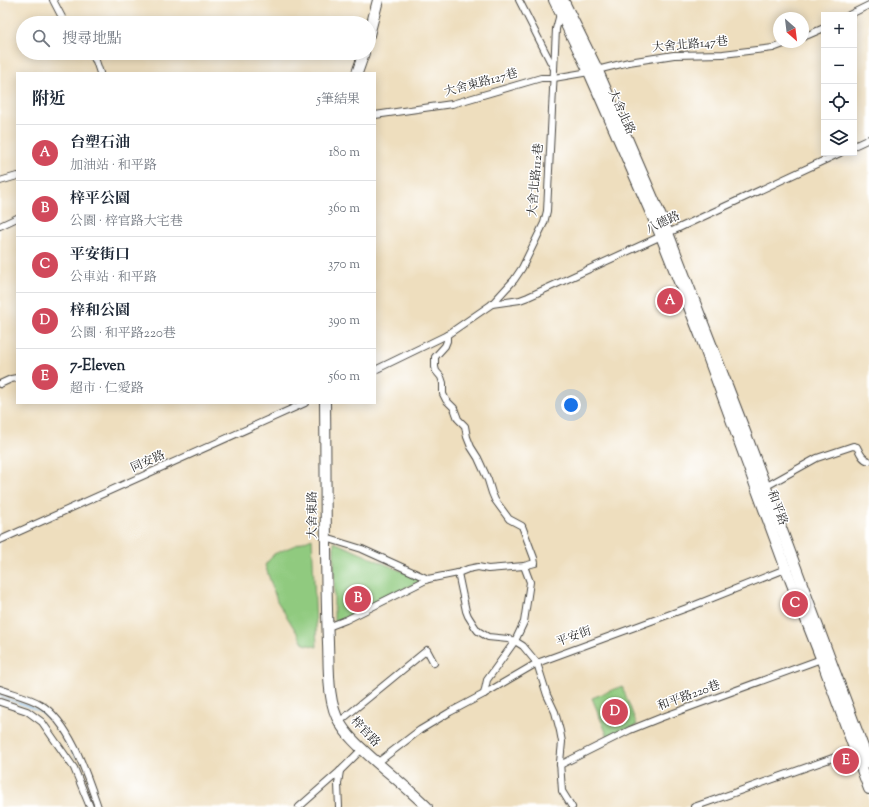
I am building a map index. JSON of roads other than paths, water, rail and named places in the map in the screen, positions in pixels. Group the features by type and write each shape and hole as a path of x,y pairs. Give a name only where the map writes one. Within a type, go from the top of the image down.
{"main road":[{"path":"374,16 378,0"},
{"name":"大舍北路","path":"554,0 564,11 593,71 665,235"},
{"name":"大舍北路","path":"563,0 564,11"},
{"path":"357,72 362,60"},
{"name":"和平路","path":"665,235 859,749 869,789"},
{"name":"大舍東路","path":"325,404 328,627"},
{"name":"和平路","path":"730,404 765,487 791,566"},
{"name":"梓官路","path":"328,627 331,694 338,722 349,737 414,793 427,807"},
{"name":"和平路","path":"859,749 869,763"}],"street":[{"path":"53,0 61,16"},
{"path":"519,0 554,70"},
{"path":"855,12 869,5"},
{"name":"大舍北路112巷","path":"376,370 447,335 492,304 514,280 522,268 544,223 547,211 556,29 564,11"},
{"path":"809,35 821,29"},
{"name":"大舍北路147巷","path":"593,71 629,62 674,55 723,54 773,48"},
{"path":"95,60 100,72"},
{"name":"大舍東路127巷","path":"376,115 452,104 541,78 554,78 593,71"},
{"path":"857,145 869,139"},
{"name":"八德路","path":"492,304 520,300 528,297 834,156"},
{"path":"0,182 16,176"},
{"path":"0,226 16,218"},
{"path":"328,627 346,620 428,579 458,573 468,568 478,567 488,569 524,566 535,562 522,526 509,519 495,500 486,475 471,447 465,426 458,419 454,408 442,394 443,383 434,366 435,357 447,341 447,335"},
{"path":"0,384 16,378"},
{"name":"同安路","path":"0,540 303,404"},
{"path":"765,487 817,458 853,446 857,447 865,460 869,461"},
{"path":"326,538 362,549 428,579"},
{"path":"484,694 487,680 515,641 524,622 530,582 524,566"},
{"name":"平安街","path":"378,763 420,730 537,663 695,605 791,566"},
{"path":"458,573 466,612 478,631 488,637 515,641 522,646 537,663 546,695 555,712 560,731 562,742 560,765 562,791 572,807"},
{"path":"338,722 427,650 434,663"},
{"name":"和平路220巷","path":"560,765 630,730 825,657"},
{"path":"0,689 42,705 62,725 77,752 98,807"},
{"path":"0,702 27,711 42,722 74,768 90,807"},
{"path":"299,807 340,771 362,749"},
{"path":"694,807 859,749"},
{"path":"339,807 338,784 340,771"}],"waterway":[{"path":"0,696 44,714 59,732 76,757"}],"place":[{"name":"台塑石油","path":"670,301"},
{"name":"梓平公園","path":"358,599"},
{"name":"平安街口","path":"795,604"},
{"name":"梓和公園","path":"615,712"},
{"name":"7-Eleven","path":"846,761"}]}
